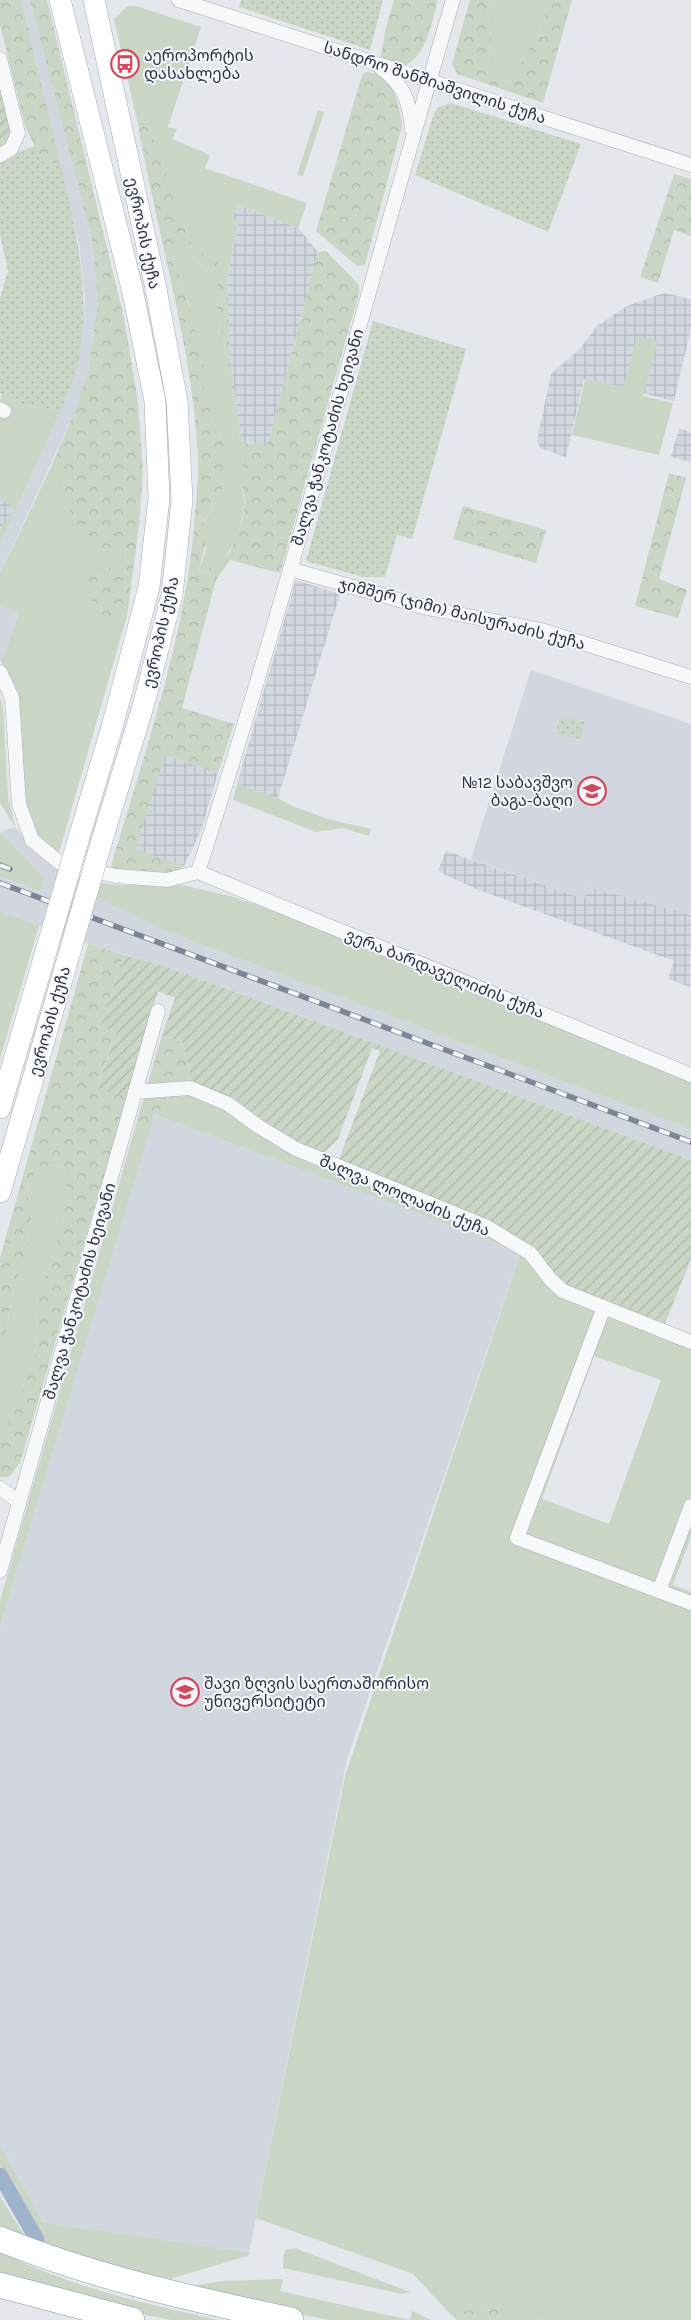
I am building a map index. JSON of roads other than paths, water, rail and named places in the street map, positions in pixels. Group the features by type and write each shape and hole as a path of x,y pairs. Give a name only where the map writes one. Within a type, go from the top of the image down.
{"highway":[{"path":"0,2239 50,2259 218,2304 291,2320"},
{"path":"0,2285 132,2320"}],"main road":[{"name":"ევროპის ქუჩა","path":"0,1108 112,727 148,587 159,498 154,402 132,288 60,0"},
{"name":"ევროპის ქუჩა","path":"0,1192 102,840 144,703 172,595 182,500 178,401 94,0"}],"street":[{"name":"სანდრო შანშიაშვილის ქუჩა","path":"179,0 691,166"},
{"name":"შალვა ჭანკოტაძის ხეივანი","path":"198,872 290,569 412,137 453,0"},
{"path":"0,60 18,133 11,149 0,155"},
{"path":"373,62 392,77 405,94 410,109 412,137"},
{"name":"ჯიმშერ (ჯიმი) მაისურაძის ქუჩა","path":"290,569 427,608 541,630 691,677"},
{"path":"0,672 12,698 19,804 32,840 60,863 116,876 167,880 198,872"},
{"name":"ვერა ბარდაველიძის ქუჩა","path":"198,872 691,1075"},
{"name":"შალვა ჭანკოტაძის ხეივანი","path":"0,1571 158,1011"},
{"name":"შალვა ლოლაძის ქუჩა","path":"135,1092 190,1088 228,1104 258,1126 296,1149 485,1226 530,1253 551,1280 563,1291 691,1342"},
{"path":"604,1307 517,1538 691,1603"},
{"path":"0,1488 19,1502"},
{"path":"659,1591 691,1506"}],"waterway":[{"path":"0,2175 37,2240"}],"railway":[{"path":"0,865 10,869"},
{"path":"0,883 691,1142"}],"place":[{"name":"აეროპორტის დასახლება","path":"125,64"},
{"name":"№12 საბავშვო ბაგა-ბაღი","path":"592,791"},
{"name":"შავი ზღვის საერთაშორისო უნივერსიტეტი","path":"185,1692"}]}
